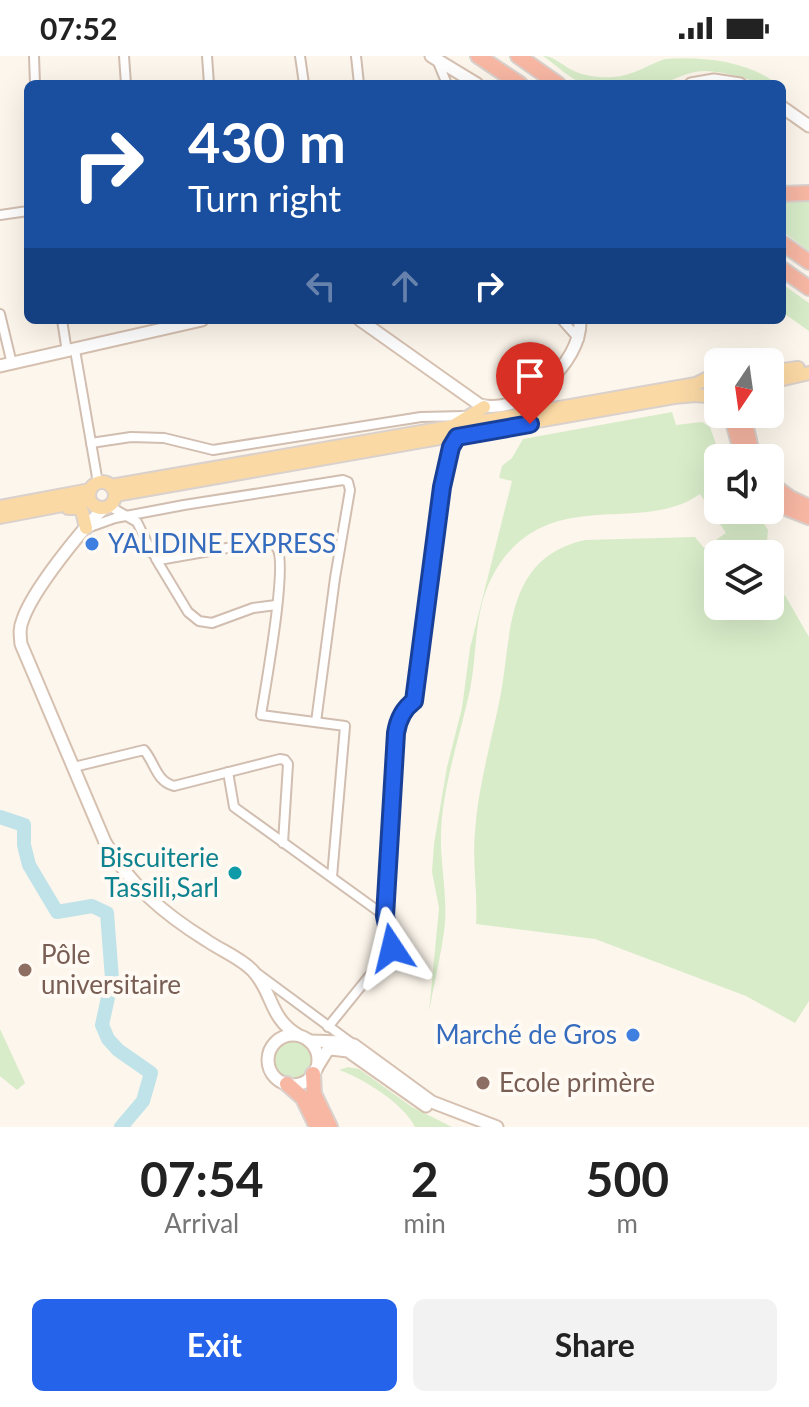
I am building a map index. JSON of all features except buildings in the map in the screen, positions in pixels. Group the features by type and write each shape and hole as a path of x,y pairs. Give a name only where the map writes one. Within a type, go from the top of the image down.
{"highway":[{"path":"478,56 514,80"},
{"path":"518,56 552,80"},
{"path":"786,194 809,193"},
{"path":"786,246 809,262"},
{"path":"786,272 809,288"},
{"path":"784,494 809,507"},
{"path":"784,507 809,517"},
{"path":"314,1072 314,1094 330,1127"},
{"path":"287,1084 303,1098 317,1127"}],"main road":[{"path":"434,58 470,80"},
{"path":"786,110 809,126"},
{"path":"6,365 184,324"},
{"path":"366,324 484,407"},
{"path":"454,432 466,416 484,407 510,402 546,384 563,367 579,339 580,324"},
{"path":"784,370 809,366"},
{"path":"784,379 809,373"},
{"path":"0,517 454,432 696,384 704,379"},
{"path":"0,507 101,497 437,440 454,432 674,397 704,395"},
{"path":"101,497 88,526 29,606 20,627 21,644 29,666 105,842 129,878 171,917 252,970 281,1022 316,1051 314,1072"},
{"path":"29,511 77,508 84,514 88,526"},
{"path":"274,1012 274,1033 268,1056 272,1074 287,1084 299,1084 314,1072 322,1055 331,1049 348,1051 419,1103 475,1127"},
{"path":"268,1056 276,1042 290,1035 354,1045 424,1098 497,1127"}],"street":[{"path":"34,56 35,80"},
{"path":"124,56 126,80"},
{"path":"207,56 209,80"},
{"path":"300,56 303,80"},
{"path":"356,56 359,80"},
{"path":"434,58 445,80"},
{"path":"0,215 24,212"},
{"path":"0,314 6,365"},
{"path":"63,324 101,497 137,522 188,612 199,621 212,623 253,608 276,605"},
{"path":"566,324 579,339"},
{"path":"91,443 131,437 164,438 213,450 421,417 466,416"},
{"path":"328,1027 392,948 385,916 396,733 404,712 414,701 442,487 454,432"},
{"path":"437,440 446,444 450,453"},
{"path":"88,526 126,516 343,480 349,484 316,722"},
{"path":"156,559 270,542 277,547 280,558 276,605 261,715 345,726 332,877"},
{"path":"74,767 144,750 159,777 165,784 174,786 285,760 288,764 283,843"},
{"path":"228,772 234,807 385,916"},
{"path":"252,970 354,1045"}],"green space":[{"path":"543,56 591,76 627,75 665,59 694,58 739,65 772,80 751,80 705,71 672,80 573,79"},
{"path":"809,200 809,251 786,234 786,202"},
{"path":"786,287 809,303 809,331 786,315"},
{"path":"672,412 676,425 704,423 704,428 710,428 716,444 704,444 704,500 700,494 661,510 596,515 552,523 517,544 491,580 480,613 470,690 442,814 445,923 429,1012 439,908 432,872 434,844 447,767 462,708 470,648 512,481 499,478 502,466 512,458 523,439"},
{"path":"720,524 764,524 768,530 767,540 716,540 726,533"},
{"path":"695,537 704,548 704,620 784,620 784,594 809,637 809,1001 795,1023 746,996 595,939 476,924 474,844 479,797 512,622 527,580 540,563 559,549 585,540"},
{"path":"0,1029 25,1083 17,1090 0,1076"},
{"path":"293,1041 306,1047 312,1060 306,1073 293,1079 280,1073 274,1060 280,1047"},
{"path":"348,1067 359,1069 412,1107 452,1127 415,1127 402,1109 382,1093 339,1070"}],"waterway":[{"path":"0,817 24,825 24,845 29,865 57,912 92,906 107,913 112,979 102,1025 108,1039 118,1050 151,1073 143,1101 121,1127"}],"place":[{"name":"YALIDINE EXPRESS","path":"92,544"},
{"name":"Biscuiterie Tassili,Sarl","path":"235,873"},
{"name":"Pôle universitaire","path":"25,970"},
{"name":"Marché de Gros","path":"633,1035"},
{"name":"Ecole primère","path":"483,1083"}],"route":[{"path":"392,948 385,916 396,733 407,706 414,701 442,487 451,447 457,437 530,424"}]}
